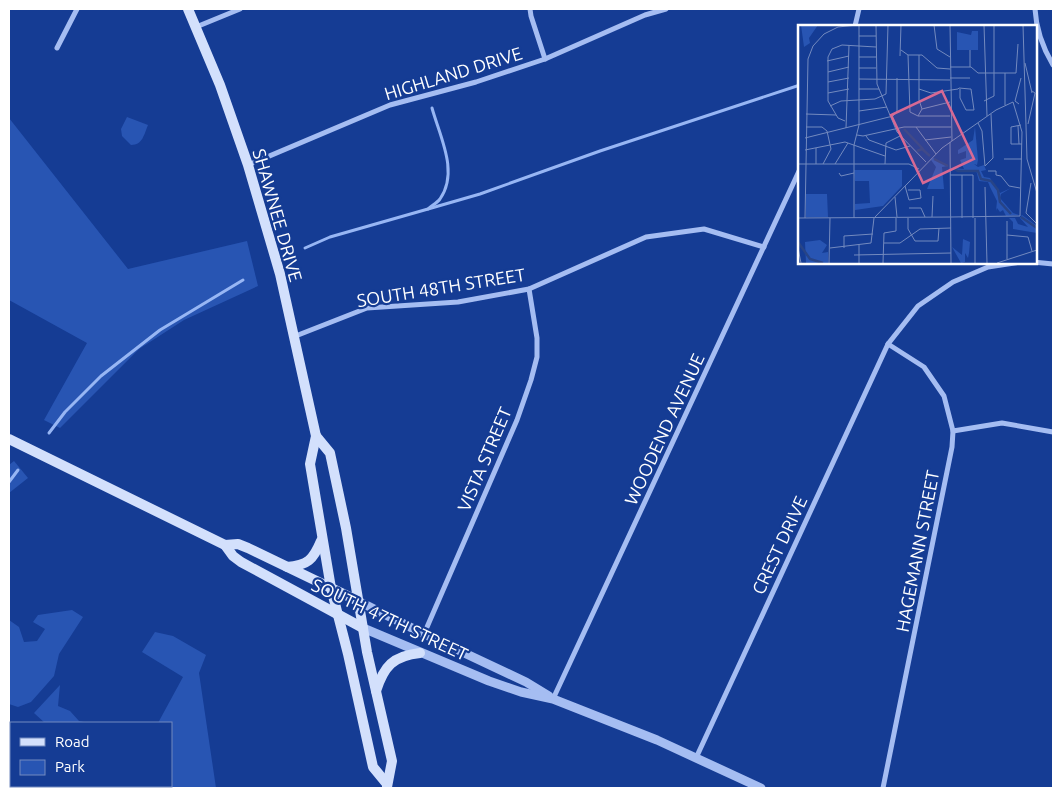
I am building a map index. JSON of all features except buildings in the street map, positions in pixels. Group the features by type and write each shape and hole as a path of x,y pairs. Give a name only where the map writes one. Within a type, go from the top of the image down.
{"main road":[{"name":"SHAWNEE DRIVE","path":"188,9 220,85 248,165 280,274 316,436 310,464 331,588 373,767 387,786"},
{"name":"SHAWNEE DRIVE","path":"316,436 330,453 346,528 362,628 392,761 387,786"},
{"name":"SOUTH 47TH STREET","path":"9,439 225,546 241,562 362,628"},
{"path":"285,567 303,566 315,555 322,540"},
{"name":"SOUTH 47TH STREET","path":"225,546 238,544 358,601"},
{"path":"376,692 381,676 391,664 402,656 420,653"}],"street":[{"path":"57,48 76,9"},
{"path":"196,26 240,9"},
{"path":"530,9 545,59"},
{"name":"HIGHLAND DRIVE","path":"248,165 390,105 476,82 545,59 645,15 666,9"},
{"path":"855,25 859,9"},
{"path":"1035,9 1036,19 1046,51 1053,64"},
{"name":"WOODEND AVENUE","path":"554,699 798,173"},
{"name":"SOUTH 48TH STREET","path":"293,337 368,308 458,302 529,289 646,236 704,228 764,247"},
{"path":"1037,262 1053,264"},
{"name":"CREST DRIVE","path":"696,758 888,344 918,306 953,282 988,267 1008,264"},
{"name":"VISTA STREET","path":"424,634 517,420 531,380 537,357 537,338 529,289"},
{"name":"HAGEMANN STREET","path":"883,788 952,447 953,431 944,396 924,367 888,344"},
{"path":"953,431 1002,423 1053,432"},
{"name":"SOUTH 47TH STREET","path":"358,601 526,682 554,699"},
{"name":"SOUTH 47TH STREET","path":"362,628 505,687 554,699 657,740 761,788"}],"green space":[{"path":"127,117 148,125 141,141 135,145 131,145 122,136 121,129"},
{"path":"9,118 128,269 247,241 258,286 184,320 139,349 60,428 44,420 87,343 9,300"},
{"path":"14,461 28,478 9,493 9,465"},
{"path":"72,610 83,617 59,654 54,676 31,702 18,707 9,704 9,620 19,627 24,642 37,641 45,629 33,622 38,615"},
{"path":"155,632 173,636 206,655 199,673 216,788 93,788 172,787 172,722 159,722 183,677 142,652"},
{"path":"60,685 58,706 70,711 79,721 84,722 44,722 34,713"},
{"path":"9,783 10,787 84,788 9,788"}],"waterway":[{"path":"428,209 480,194 600,151 798,86"},
{"path":"305,248 330,237 428,209 440,199 448,177 448,166 443,142 432,108"},
{"path":"49,433 65,412 101,376 160,330 243,280"},
{"path":"9,482 18,470"}]}
